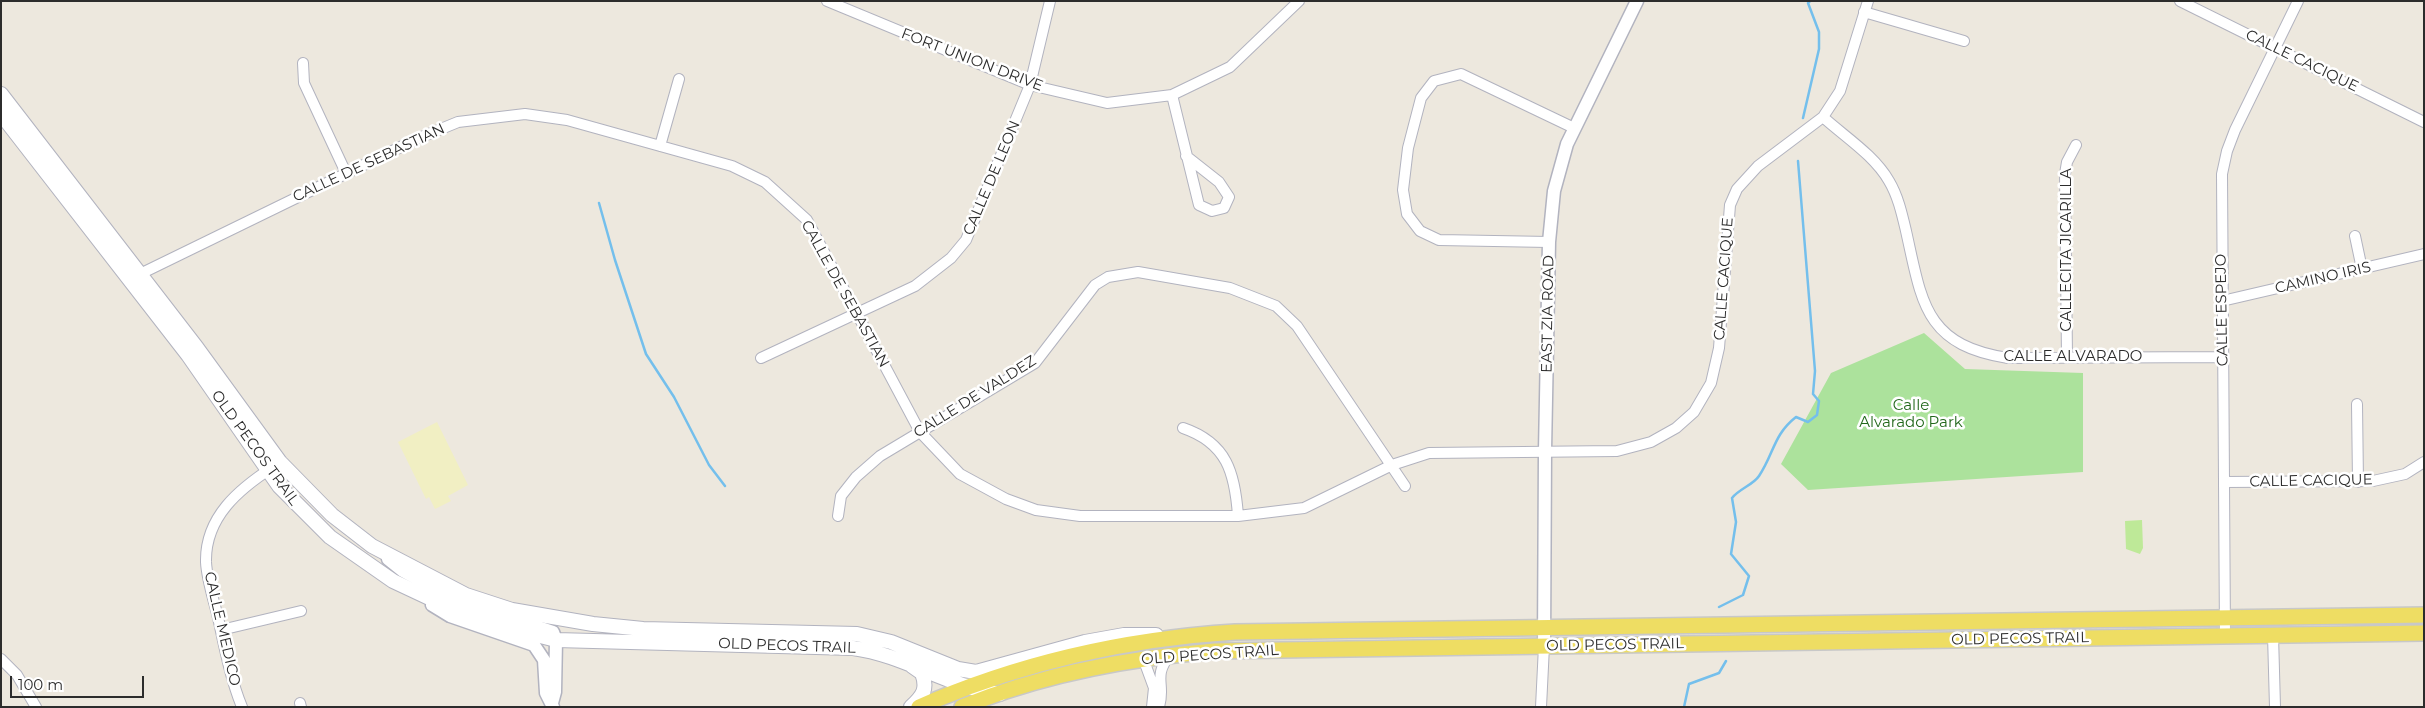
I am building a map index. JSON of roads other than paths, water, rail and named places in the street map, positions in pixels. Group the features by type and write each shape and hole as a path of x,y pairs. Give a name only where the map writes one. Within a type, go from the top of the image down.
{"main road":[{"name":"OLD PECOS TRAIL","path":"1,94 135,277 268,470 296,505 330,537 365,563 406,589 474,619 556,640 832,646 864,649 896,658 965,686 1000,694 1062,675 1142,658 1215,651 2424,633"},
{"name":"OLD PECOS TRAIL","path":"1,114 135,277 280,462 332,515 372,546 466,594 512,610 593,624 643,629 857,634 891,642 958,669 976,672 1058,648 1124,635 1187,636 1235,632 2424,616"},
{"path":"1142,658 1154,646 1235,632"},
{"path":"919,707 965,686 1058,657 1123,644 1187,636"},
{"path":"896,658 919,671 925,681 922,697 911,707"},
{"path":"962,707 1000,694"}],"street":[{"name":"FORT UNION DRIVE","path":"827,1 1030,85 1107,103 1172,95 1230,67 1299,1"},
{"name":"CALLE DE LEON","path":"761,358 915,286 952,258 966,240 1030,85 1050,1"},
{"name":"CALLE CACIQUE","path":"1545,452 1617,451 1642,444 1676,428 1694,412 1711,383 1719,348 1730,205 1737,189 1758,166 1823,117 1840,91 1868,1"},
{"name":"CALLE CACIQUE","path":"2180,1 2424,122"},
{"name":"CALLE ESPEJO","path":"2225,636 2221,195 2224,162 2233,135 2298,1"},
{"name":"EAST ZIA ROAD","path":"1544,646 1549,242 1556,182 1561,159 1574,128 1635,2"},
{"path":"1864,12 1964,41"},
{"path":"303,63 304,83 346,173"},
{"path":"1549,242 1439,240 1420,231 1407,214 1403,190 1408,148 1421,98 1434,81 1461,74 1574,128"},
{"path":"660,146 679,79"},
{"path":"1172,95 1186,156 1199,205 1212,211 1224,208 1229,197 1224,186 1186,156"},
{"name":"CALLE DE SEBASTIAN","path":"135,277 419,138 458,122 525,114 567,120 732,166 765,182 807,220 920,432 960,474 1006,498 1036,510 1080,516 1238,516 1304,508 1392,465 1429,453 1545,452"},
{"name":"CALLE ALVARADO","path":"1823,117 1880,167 1890,181 1902,214 1921,298 1943,332 1961,345 1981,354 2008,358 2223,357"},
{"name":"CALLECITA JICARILLA","path":"2067,358 2066,174 2067,162 2076,145"},
{"path":"2355,236 2362,269"},
{"name":"CAMINO IRIS","path":"2222,301 2424,254"},
{"name":"CALLE DE VALDEZ","path":"838,516 842,496 856,477 880,456 1034,363 1095,285 1108,277 1138,272 1230,288 1276,306 1297,326 1405,486"},
{"path":"2357,404 2358,482"},
{"path":"1183,428 1201,434 1226,458 1236,486 1238,516"},
{"name":"CALLE MEDICO","path":"242,707 235,687 206,564 208,545 212,530 224,506 242,489 280,462"},
{"name":"CALLE CACIQUE","path":"2224,482 2358,482 2381,480 2397,477 2424,462"},
{"path":"372,546 403,570 444,594 482,610 547,628 553,632 556,640 555,692 549,705"},
{"path":"406,589 450,616 534,646 544,660 546,693 549,705"},
{"path":"221,630 301,610"},
{"path":"2274,635 2275,707"},
{"path":"1541,707 1544,646"},
{"path":"1159,707 1161,698 1160,670 1170,655"},
{"path":"1142,658 1154,688 1152,707"},
{"path":"1,659 17,675 36,707"}],"waterway":[{"path":"1803,118 1819,49 1819,32 1808,3 1810,1"},
{"path":"1719,607 1743,595 1749,576 1731,554 1736,522 1732,498 1759,476 1778,438 1788,424 1796,417 1808,422 1817,415 1819,401 1813,394 1815,371 1798,161"},
{"path":"599,203 615,260 646,354 674,397 709,465 725,486"},
{"path":"1684,707 1689,684 1719,673 1726,661"}],"park label":[{"name":"Calle Alvarado Park","path":"1911,414"}]}
